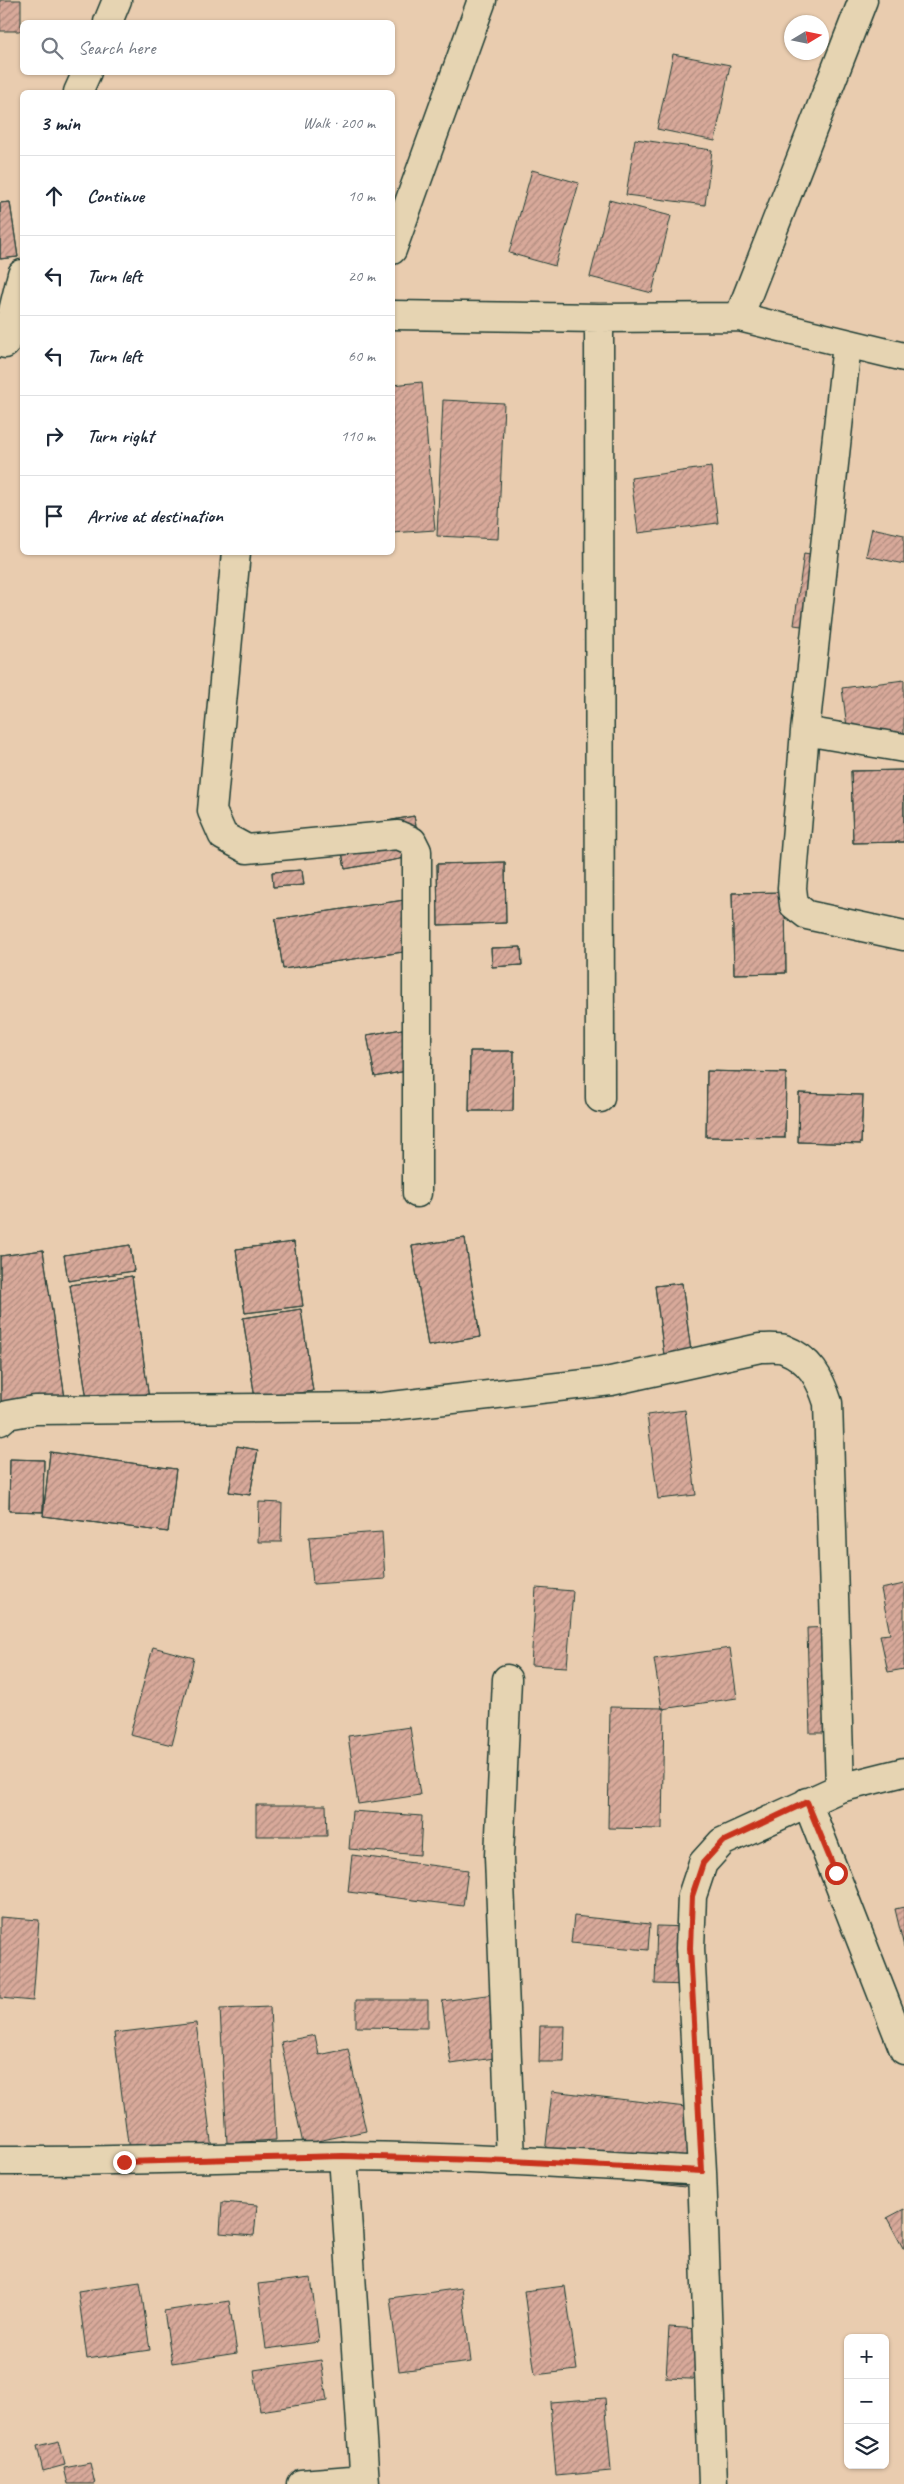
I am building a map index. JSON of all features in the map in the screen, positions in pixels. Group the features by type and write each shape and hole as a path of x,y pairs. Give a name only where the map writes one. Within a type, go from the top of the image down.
{"street":[{"path":"109,20 117,0"},
{"path":"395,242 482,0"},
{"path":"739,317 863,0"},
{"path":"79,90 85,75"},
{"path":"9,344 20,285"},
{"path":"395,315 599,318 739,317 904,357"},
{"path":"599,318 600,1098"},
{"path":"847,344 805,731 792,888 794,905 807,915 904,936"},
{"path":"236,555 212,811 224,836 247,849 398,835 412,841 418,851 417,1193"},
{"path":"805,731 904,748"},
{"path":"0,1421 7,1415 34,1410 383,1407 612,1381 760,1348 783,1348 804,1361 820,1378 828,1403 840,1788"},
{"path":"507,1679 499,1857 511,2161"},
{"path":"713,2484 702,2171 690,1948 692,1896 703,1863 722,1842 840,1788 904,1772"},
{"path":"807,1802 904,2050"},
{"path":"301,2484 364,2482 343,2156"},
{"path":"0,2161 124,2162 343,2156 511,2161 702,2171"}],"building":[{"path":"0,0 21,0 20,31 0,31"},
{"path":"673,54 730,65 715,141 657,129"},
{"path":"635,139 712,150 705,205 626,195"},
{"path":"532,170 579,183 555,266 509,253"},
{"path":"609,200 671,216 652,293 590,277"},
{"path":"10,202 18,257 0,259 0,203"},
{"path":"10,202 18,257 0,259 0,203"},
{"path":"422,382 435,530 395,533 395,385"},
{"path":"443,400 504,403 498,539 437,536"},
{"path":"711,467 718,523 638,533 631,478"},
{"path":"872,528 904,535 904,564 866,556"},
{"path":"804,553 827,557 816,628 794,625"},
{"path":"904,680 904,736 849,743 842,688"},
{"path":"904,770 904,842 853,843 851,771"},
{"path":"904,770 904,842 853,843 851,771"},
{"path":"414,816 422,855 345,869 338,830"},
{"path":"414,816 422,855 345,869 338,830"},
{"path":"505,862 506,923 438,925 437,864"},
{"path":"505,862 506,923 438,925 437,864"},
{"path":"302,870 304,885 273,887 272,872"},
{"path":"302,870 304,885 273,887 272,872"},
{"path":"785,892 786,973 734,974 732,893"},
{"path":"785,892 786,973 734,974 732,893"},
{"path":"418,898 425,949 283,969 275,919"},
{"path":"418,898 425,949 283,969 275,919"},
{"path":"521,947 522,965 492,967 491,948"},
{"path":"521,947 522,965 492,967 491,948"},
{"path":"414,1027 422,1068 375,1077 367,1035"},
{"path":"414,1027 422,1068 375,1077 367,1035"},
{"path":"470,1051 514,1051 513,1111 469,1111"},
{"path":"470,1051 514,1051 513,1111 469,1111"},
{"path":"707,1071 786,1073 785,1138 706,1137"},
{"path":"707,1071 786,1073 785,1138 706,1137"},
{"path":"799,1093 863,1095 861,1144 798,1142"},
{"path":"799,1093 863,1095 861,1144 798,1142"},
{"path":"465,1238 480,1337 428,1346 412,1246"},
{"path":"465,1238 480,1337 428,1346 412,1246"},
{"path":"294,1242 303,1306 245,1313 236,1249"},
{"path":"294,1242 303,1306 245,1313 236,1249"},
{"path":"130,1245 134,1271 68,1281 64,1255"},
{"path":"130,1245 134,1271 68,1281 64,1255"},
{"path":"43,1250 65,1398 1,1407 0,1256"},
{"path":"43,1250 65,1398 1,1407 0,1256"},
{"path":"132,1276 149,1399 88,1407 70,1285"},
{"path":"132,1276 149,1399 88,1407 70,1285"},
{"path":"682,1283 692,1359 665,1363 655,1286"},
{"path":"682,1283 692,1359 665,1363 655,1286"},
{"path":"301,1309 313,1391 255,1399 243,1318"},
{"path":"301,1309 313,1391 255,1399 243,1318"},
{"path":"685,1410 696,1495 658,1499 647,1415"},
{"path":"237,1446 258,1450 250,1495 229,1492"},
{"path":"237,1446 258,1450 250,1495 229,1492"},
{"path":"50,1452 176,1469 168,1532 43,1516"},
{"path":"50,1452 176,1469 168,1532 43,1516"},
{"path":"10,1459 44,1460 43,1512 9,1511"},
{"path":"10,1459 44,1460 43,1512 9,1511"},
{"path":"259,1502 282,1503 281,1542 258,1542"},
{"path":"382,1532 385,1579 313,1584 309,1537"},
{"path":"904,1584 904,1669 888,1672 880,1635 890,1634 881,1589"},
{"path":"536,1588 573,1591 567,1667 531,1665"},
{"path":"834,1627 837,1733 810,1733 807,1628"},
{"path":"153,1647 194,1658 172,1745 130,1735"},
{"path":"730,1648 737,1698 662,1709 654,1659"},
{"path":"610,1707 664,1708 662,1829 608,1828"},
{"path":"410,1727 420,1795 358,1804 348,1736"},
{"path":"256,1805 326,1805 327,1836 256,1836"},
{"path":"352,1811 422,1816 420,1855 349,1849"},
{"path":"352,1855 468,1870 463,1906 348,1892"},
{"path":"904,1907 904,1947 895,1909"},
{"path":"574,1916 650,1924 648,1950 571,1943"},
{"path":"0,1917 39,1920 33,2001 0,1998"},
{"path":"657,1926 690,1927 689,1985 655,1984"},
{"path":"494,1994 502,2057 451,2064 442,2001"},
{"path":"356,2000 428,2000 428,2028 356,2027"},
{"path":"270,2007 276,2140 227,2143 220,2009"},
{"path":"196,2023 212,2149 130,2159 114,2033"},
{"path":"540,2026 565,2026 564,2062 539,2062"},
{"path":"315,2035 319,2055 348,2049 366,2131 303,2144 281,2042"},
{"path":"552,2091 694,2108 685,2187 543,2171"},
{"path":"222,2202 257,2205 254,2236 220,2233"},
{"path":"904,2209 904,2248 903,2248 887,2218"},
{"path":"311,2278 319,2342 266,2349 258,2284"},
{"path":"140,2282 150,2350 87,2359 78,2291"},
{"path":"565,2286 577,2370 535,2375 524,2291"},
{"path":"462,2288 471,2362 399,2371 390,2298"},
{"path":"229,2301 237,2353 172,2363 164,2311"},
{"path":"669,2327 715,2330 712,2380 666,2378"},
{"path":"321,2360 327,2401 260,2411 254,2370"},
{"path":"605,2398 611,2471 556,2476 550,2402"},
{"path":"59,2441 65,2465 43,2471 37,2446"},
{"path":"90,2463 95,2484 68,2484 64,2468"}],"route":[{"path":"124,2162 343,2156 511,2161 702,2171 690,1948 692,1896 703,1863 722,1842 807,1802 836,1873"}]}
